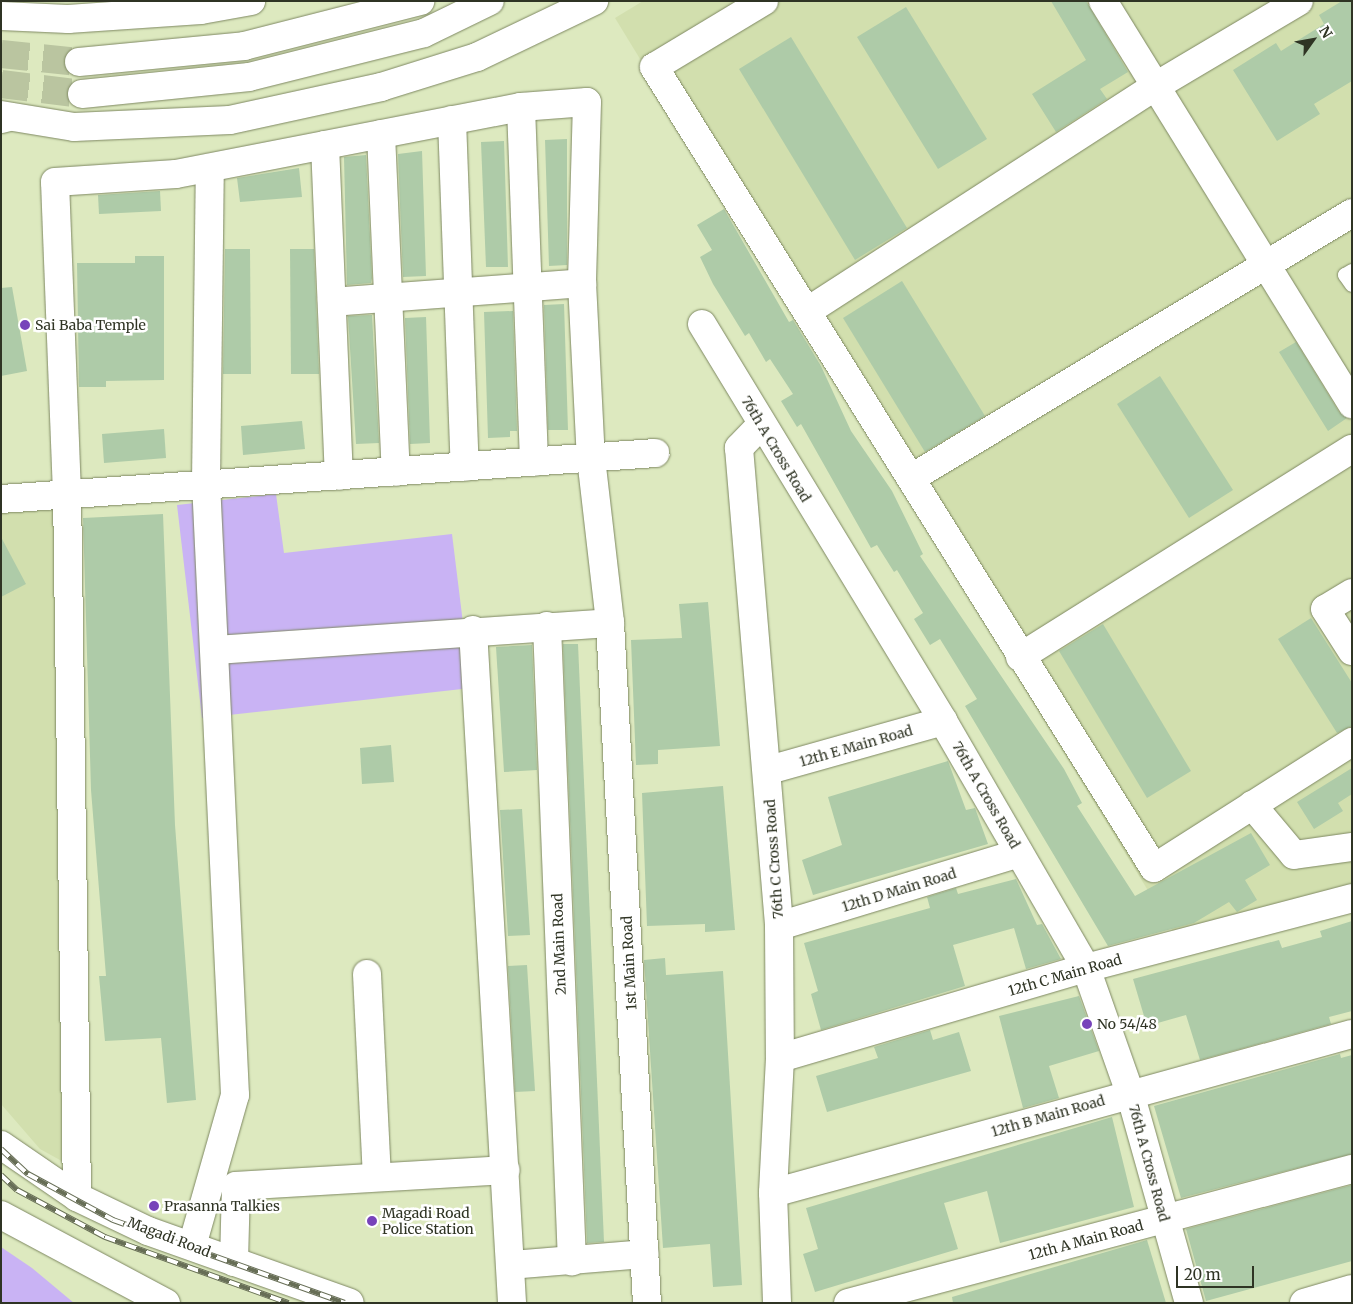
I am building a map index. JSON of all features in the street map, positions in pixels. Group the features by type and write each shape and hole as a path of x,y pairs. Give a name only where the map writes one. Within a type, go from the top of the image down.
{"street":[{"path":"1,16 68,20 176,6 251,1"},
{"path":"79,62 244,46 420,1"},
{"path":"82,94 249,77 424,33 490,1"},
{"path":"4,117 74,127 230,120 381,87 477,57 594,1"},
{"path":"764,1 654,67 913,476 1020,657 1154,868 1352,742"},
{"path":"1103,1 1352,404"},
{"path":"808,312 1156,86 1299,1"},
{"name":"1st Main Road","path":"521,107 586,102 582,283 591,458 610,623 647,1303"},
{"path":"77,1197 66,494 55,182 210,168 521,107 534,462"},
{"path":"452,120 465,467"},
{"path":"381,134 396,472"},
{"path":"325,145 339,476"},
{"path":"192,1246 235,1095 207,485 210,168"},
{"path":"913,476 1352,213"},
{"path":"332,302 582,283"},
{"name":"76th A Cross Road","path":"702,324 761,425 943,721 1086,968 1130,1093 1164,1220 1189,1303"},
{"name":"76th C Cross Road","path":"761,425 739,448 769,770 779,926 780,1058 773,1193 777,1303"},
{"path":"1020,657 1352,449"},
{"path":"1,499 655,453"},
{"path":"1352,593 1326,609 1352,651"},
{"path":"215,650 473,630 610,623"},
{"name":"2nd Main Road","path":"547,626 572,1262"},
{"path":"473,630 506,1170 512,1303"},
{"name":"12th E Main Road","path":"769,770 943,721"},
{"path":"1252,805 1294,855 1352,847"},
{"name":"12th D Main Road","path":"779,926 1019,853"},
{"name":"12th C Main Road","path":"780,1058 1086,968 1352,898"},
{"path":"367,974 377,1177"},
{"name":"12th B Main Road","path":"773,1193 1130,1093 1352,1034"},
{"name":"Magadi Road","path":"1,1145 77,1197 192,1246 350,1303"},
{"name":"12th A Main Road","path":"848,1303 1164,1220 1352,1168"},
{"path":"234,1262 236,1186 506,1170"},
{"path":"1,1215 166,1303"},
{"path":"511,1265 572,1262 645,1254"},
{"path":"1304,1303 1352,1289"}],"lane":[{"path":"1352,271 1345,274 1352,285"}],"shaded area":[{"path":"643,1 1352,1 1352,892 1177,938 615,18"},
{"path":"56,484 89,1176 40,1149 1,1104 1,487"},
{"path":"276,494 284,553 452,534 471,688 202,718 177,505"},
{"path":"1,1247 32,1268 74,1303 1,1303"}],"building":[{"path":"1051,1 1086,1 1128,72 1100,89 1107,99 1056,132 1032,94 1086,60"},
{"path":"1342,1 1352,1 1352,81 1314,104 1320,114 1277,141 1233,70 1276,43 1281,51 1324,24 1319,15"},
{"path":"906,7 987,139 938,169 857,37"},
{"path":"791,37 907,228 855,260 739,69"},
{"path":"567,139 567,265 549,266 545,140"},
{"path":"504,141 508,267 486,267 481,142"},
{"path":"422,151 426,276 403,277 398,154"},
{"path":"366,155 372,278 371,283 347,285 344,157"},
{"path":"299,168 302,197 240,202 237,178"},
{"path":"160,191 161,211 99,214 98,195"},
{"path":"724,209 789,322 793,320 821,366 851,431 892,491 923,554 920,556 1064,769 1082,803 1077,806 1135,896 1251,833 1270,865 1245,880 1257,900 1237,912 1229,902 1194,923 1108,946 965,706 977,699 940,639 930,645 914,619 923,613 897,570 894,572 877,545 871,548 801,424 797,427 781,401 793,394 770,359 766,362 749,333 745,336 713,284 700,257 712,250 697,225"},
{"path":"225,249 250,249 251,374 223,374"},
{"path":"290,249 314,249 319,374 291,374"},
{"path":"135,256 164,256 164,380 106,381 106,387 79,387 77,263 135,263"},
{"path":"902,281 985,416 925,452 843,318"},
{"path":"12,287 27,371 1,376 1,288"},
{"path":"564,304 568,430 548,430 544,305"},
{"path":"513,311 517,431 510,431 510,437 488,438 484,312"},
{"path":"372,315 379,443 356,444 348,316"},
{"path":"426,317 430,443 410,444 405,318"},
{"path":"1296,342 1339,412 1347,418 1328,431 1279,352"},
{"path":"1160,376 1233,490 1189,518 1117,404"},
{"path":"302,421 305,449 243,455 241,426"},
{"path":"164,429 166,458 104,463 102,434"},
{"path":"163,514 175,825 196,1100 167,1103 161,1038 105,1041 99,976 106,976 91,790 83,518"},
{"path":"1,537 26,584 1,597"},
{"path":"708,602 720,746 658,750 658,764 636,765 631,640 682,638 679,604"},
{"path":"1311,618 1352,683 1352,726 1337,733 1278,639"},
{"path":"1103,624 1191,771 1147,798 1059,651"},
{"path":"563,644 578,644 604,1242 587,1243"},
{"path":"532,645 537,770 504,772 496,647"},
{"path":"391,745 394,782 362,784 360,748"},
{"path":"948,761 966,810 975,808 988,844 813,895 802,860 842,845 828,797"},
{"path":"1352,768 1352,794 1338,803 1343,811 1314,829 1297,802"},
{"path":"723,786 735,930 705,932 705,924 647,926 642,793"},
{"path":"522,809 530,935 508,936 500,810"},
{"path":"1016,879 1037,925 1042,924 1061,959 1026,969 1014,928 953,945 965,986 821,1030 811,994 818,991 804,943 930,908 927,897 956,888 958,894"},
{"path":"1352,921 1352,1011 1329,1017 1331,1024 1200,1060 1186,1015 1147,1026 1133,979 1279,940 1282,948 1322,937 1320,931"},
{"path":"665,958 666,975 723,971 742,1285 713,1287 710,1244 663,1248 644,960"},
{"path":"527,965 535,1091 515,1092 508,966"},
{"path":"1079,996 1099,1051 1049,1066 1059,1098 1023,1108 999,1016"},
{"path":"930,1030 933,1040 959,1032 971,1071 827,1112 816,1076 878,1058 874,1047"},
{"path":"1340,1054 1341,1058 1352,1055 1352,1154 1181,1198 1154,1106"},
{"path":"1112,1117 1134,1207 1000,1243 987,1191 944,1203 958,1249 815,1292 803,1254 818,1249 806,1208"},
{"path":"1352,1185 1352,1261 1206,1301 1186,1229"},
{"path":"1147,1240 1166,1303 953,1303 952,1297"}],"tunnel":[{"path":"1,54 79,62"},
{"path":"1,84 82,94"}],"railway":[{"path":"1,1149 28,1174 113,1220 345,1303"},
{"path":"1,1175 17,1190 105,1237 288,1303"}],"place":[{"name":"Sai Baba Temple","path":"25,325"},
{"name":"No 54/48","path":"1087,1024"},
{"name":"Prasanna Talkies","path":"154,1206"},
{"name":"Magadi Road Police Station","path":"372,1221"}]}
